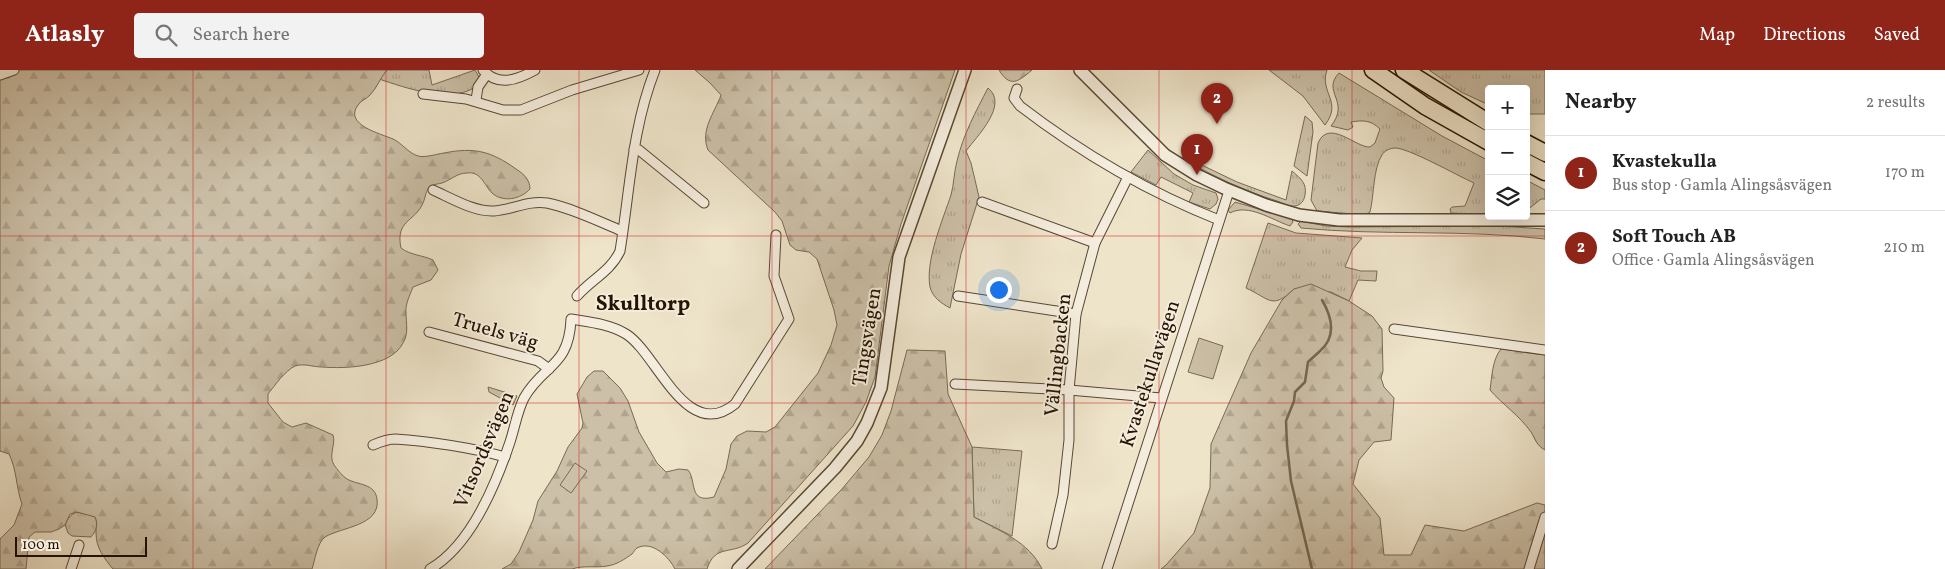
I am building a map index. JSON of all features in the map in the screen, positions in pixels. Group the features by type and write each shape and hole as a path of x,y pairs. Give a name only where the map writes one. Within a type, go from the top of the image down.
{"highway":[{"path":"1373,70 1424,106 1485,140"},
{"path":"1404,70 1485,121"},
{"path":"1412,70 1485,110"},
{"path":"1530,145 1545,153"},
{"path":"1530,164 1545,172"}],"street":[{"path":"0,75 14,70"},
{"path":"476,100 478,87 485,72 493,78 508,81 520,78 535,70"},
{"path":"423,94 476,100 503,110 521,110 572,90 639,70"},
{"path":"577,296 608,269 617,259 620,251 634,149 642,111 656,70"},
{"name":"Tingsvägen","path":"738,569 835,468 858,441 867,423 876,403 884,372 900,251 965,70"},
{"path":"1080,70 1165,155 1197,175 1229,191 1266,205 1321,219 1369,221 1545,220"},
{"path":"1017,89 1014,98 1020,106 1077,146 1128,177 1178,203 1219,220"},
{"path":"634,149 639,150 704,203"},
{"name":"Vällingbacken","path":"1052,544 1063,495 1069,440 1069,390 1076,314 1095,243 1128,177"},
{"path":"433,190 474,208 486,211 501,210 532,203 547,203 622,231"},
{"name":"Kvastekullavägen","path":"1107,569 1229,191"},
{"path":"982,202 1095,243"},
{"name":"Vitsordsvägen","path":"435,568 449,555 467,533 485,502 505,457 519,410 525,397 563,355 567,347 571,319 610,327 626,334 640,346 669,387 687,403 705,413 725,411 735,404 789,319 774,276 776,235"},
{"path":"958,296 1076,314"},
{"path":"1394,328 1545,350"},
{"name":"Truels väg","path":"429,332 538,361 549,369"},
{"path":"955,384 1069,390 1161,398"},
{"path":"373,445 394,439 505,457"},
{"path":"1529,569 1545,517"},
{"path":"71,569 79,544"}],"green space":[{"path":"0,70 387,70 369,96 358,105 355,112 356,118 366,128 393,139 418,156 464,150 490,154 522,173 528,180 530,189 522,195 506,199 492,193 479,176 472,173 463,173 445,182 431,186 420,209 403,226 400,239 401,248 433,260 438,270 431,280 413,287 406,306 406,336 397,351 378,362 355,367 295,366 284,375 268,394 268,403 283,422 292,427 306,423 333,435 332,461 334,465 347,479 369,487 376,494 377,508 373,515 367,520 325,537 318,547 312,569 113,569 99,548 96,538 97,523 95,517 77,512 70,514 65,525 59,529 51,532 35,532 29,537 26,569 0,569 0,539 14,525 22,504 12,460 9,454 0,451"},
{"path":"387,70 429,70 432,85 475,70 479,77 474,88 464,92 440,94 414,90 379,79"},
{"path":"695,70 955,70 901,224 889,266 875,377 866,402 853,426 748,543 742,547 714,556 707,569 675,569 659,551 643,546 636,548 632,554 620,562 607,566 572,569 502,569 511,564 519,552 533,520 538,501 557,471 568,447 582,428 583,423 577,394 587,377 594,371 603,371 620,388 628,401 639,432 657,463 666,472 679,469 688,470 697,494 700,497 706,498 714,497 726,469 731,444 737,436 747,431 766,432 775,427 818,373 831,345 837,325 817,259 809,252 796,250 790,245 782,221 775,212 708,150 706,143 707,129 721,95"},
{"path":"999,70 1032,70 1022,78 1011,81 1003,76"},
{"path":"1269,70 1327,70 1325,78 1332,110 1325,125 1303,96"},
{"path":"1429,70 1545,70 1545,114 1530,114 1530,85 1485,85 1485,103 1461,92"},
{"path":"1339,73 1442,136 1485,159 1485,215 1451,213 1450,209 1452,207 1465,206 1474,183 1422,157 1395,148 1386,151 1379,161 1375,175 1370,212 1365,215 1317,211 1311,200 1318,143 1323,136 1329,133 1336,134 1370,147 1375,143 1380,129 1370,122 1363,121 1351,122 1353,127 1348,130 1331,126 1338,110 1333,86 1334,80"},
{"path":"988,88 994,95 993,111 983,129 966,151 971,163 979,197 961,254 950,308 938,300 931,291 929,277 932,253 951,195 956,165 963,142 970,123"},
{"path":"1305,116 1312,122 1313,132 1307,176 1294,166"},
{"path":"1148,150 1174,174 1193,185 1216,193 1218,199 1216,204 1210,209 1189,202 1193,193 1161,177 1156,185 1131,172"},
{"path":"1183,156 1237,182 1286,200 1292,171 1304,184 1304,199 1299,205 1293,206 1265,197 1217,177 1183,159"},
{"path":"1530,182 1545,190 1545,199 1541,199 1530,208"},
{"path":"1235,202 1292,219 1293,222 1290,226 1252,211 1237,210 1230,213 1228,210"},
{"path":"1301,221 1326,226 1348,227 1499,226 1545,229 1545,239 1484,234 1362,232 1301,228 1298,224"},
{"path":"1268,223 1296,233 1362,238 1352,250 1345,267 1361,271 1377,271 1376,281 1358,280 1349,301 1331,292 1294,289 1281,299 1275,301 1266,299 1246,288"},
{"path":"1311,284 1349,301 1372,316 1382,329 1383,371 1381,378 1384,387 1394,398 1391,440 1374,442 1359,460 1353,484 1380,518 1384,555 1411,555 1425,525 1464,531 1537,503 1545,505 1545,569 1161,569 1194,533 1210,488 1211,444 1251,353 1282,300 1294,289"},
{"path":"1199,338 1223,346 1213,379 1188,372"},
{"path":"1501,349 1545,355 1545,450 1538,444 1521,420 1490,390 1494,363"},
{"path":"907,350 945,351 948,394 972,447 974,517 1004,532 1022,544 1030,551 1042,569 765,569 842,489 869,457 882,435 891,411"},
{"path":"488,387 517,396 513,405 489,392"},
{"path":"972,447 1022,451 1012,536 974,517"},
{"path":"575,463 587,471 571,493 560,485"},
{"path":"77,512 95,516 96,527 91,537 72,536 68,533 65,525 70,517"}],"waterway":[{"path":"1312,569 1291,481 1286,421 1294,401 1295,392 1305,382 1308,362 1325,345 1331,333 1330,320 1322,300"}],"place":[{"name":"Soft Touch AB","path":"1217,124"},
{"name":"Kvastekulla","path":"1197,175"}],"district":[{"name":"Skulltorp","path":"643,304"}]}
